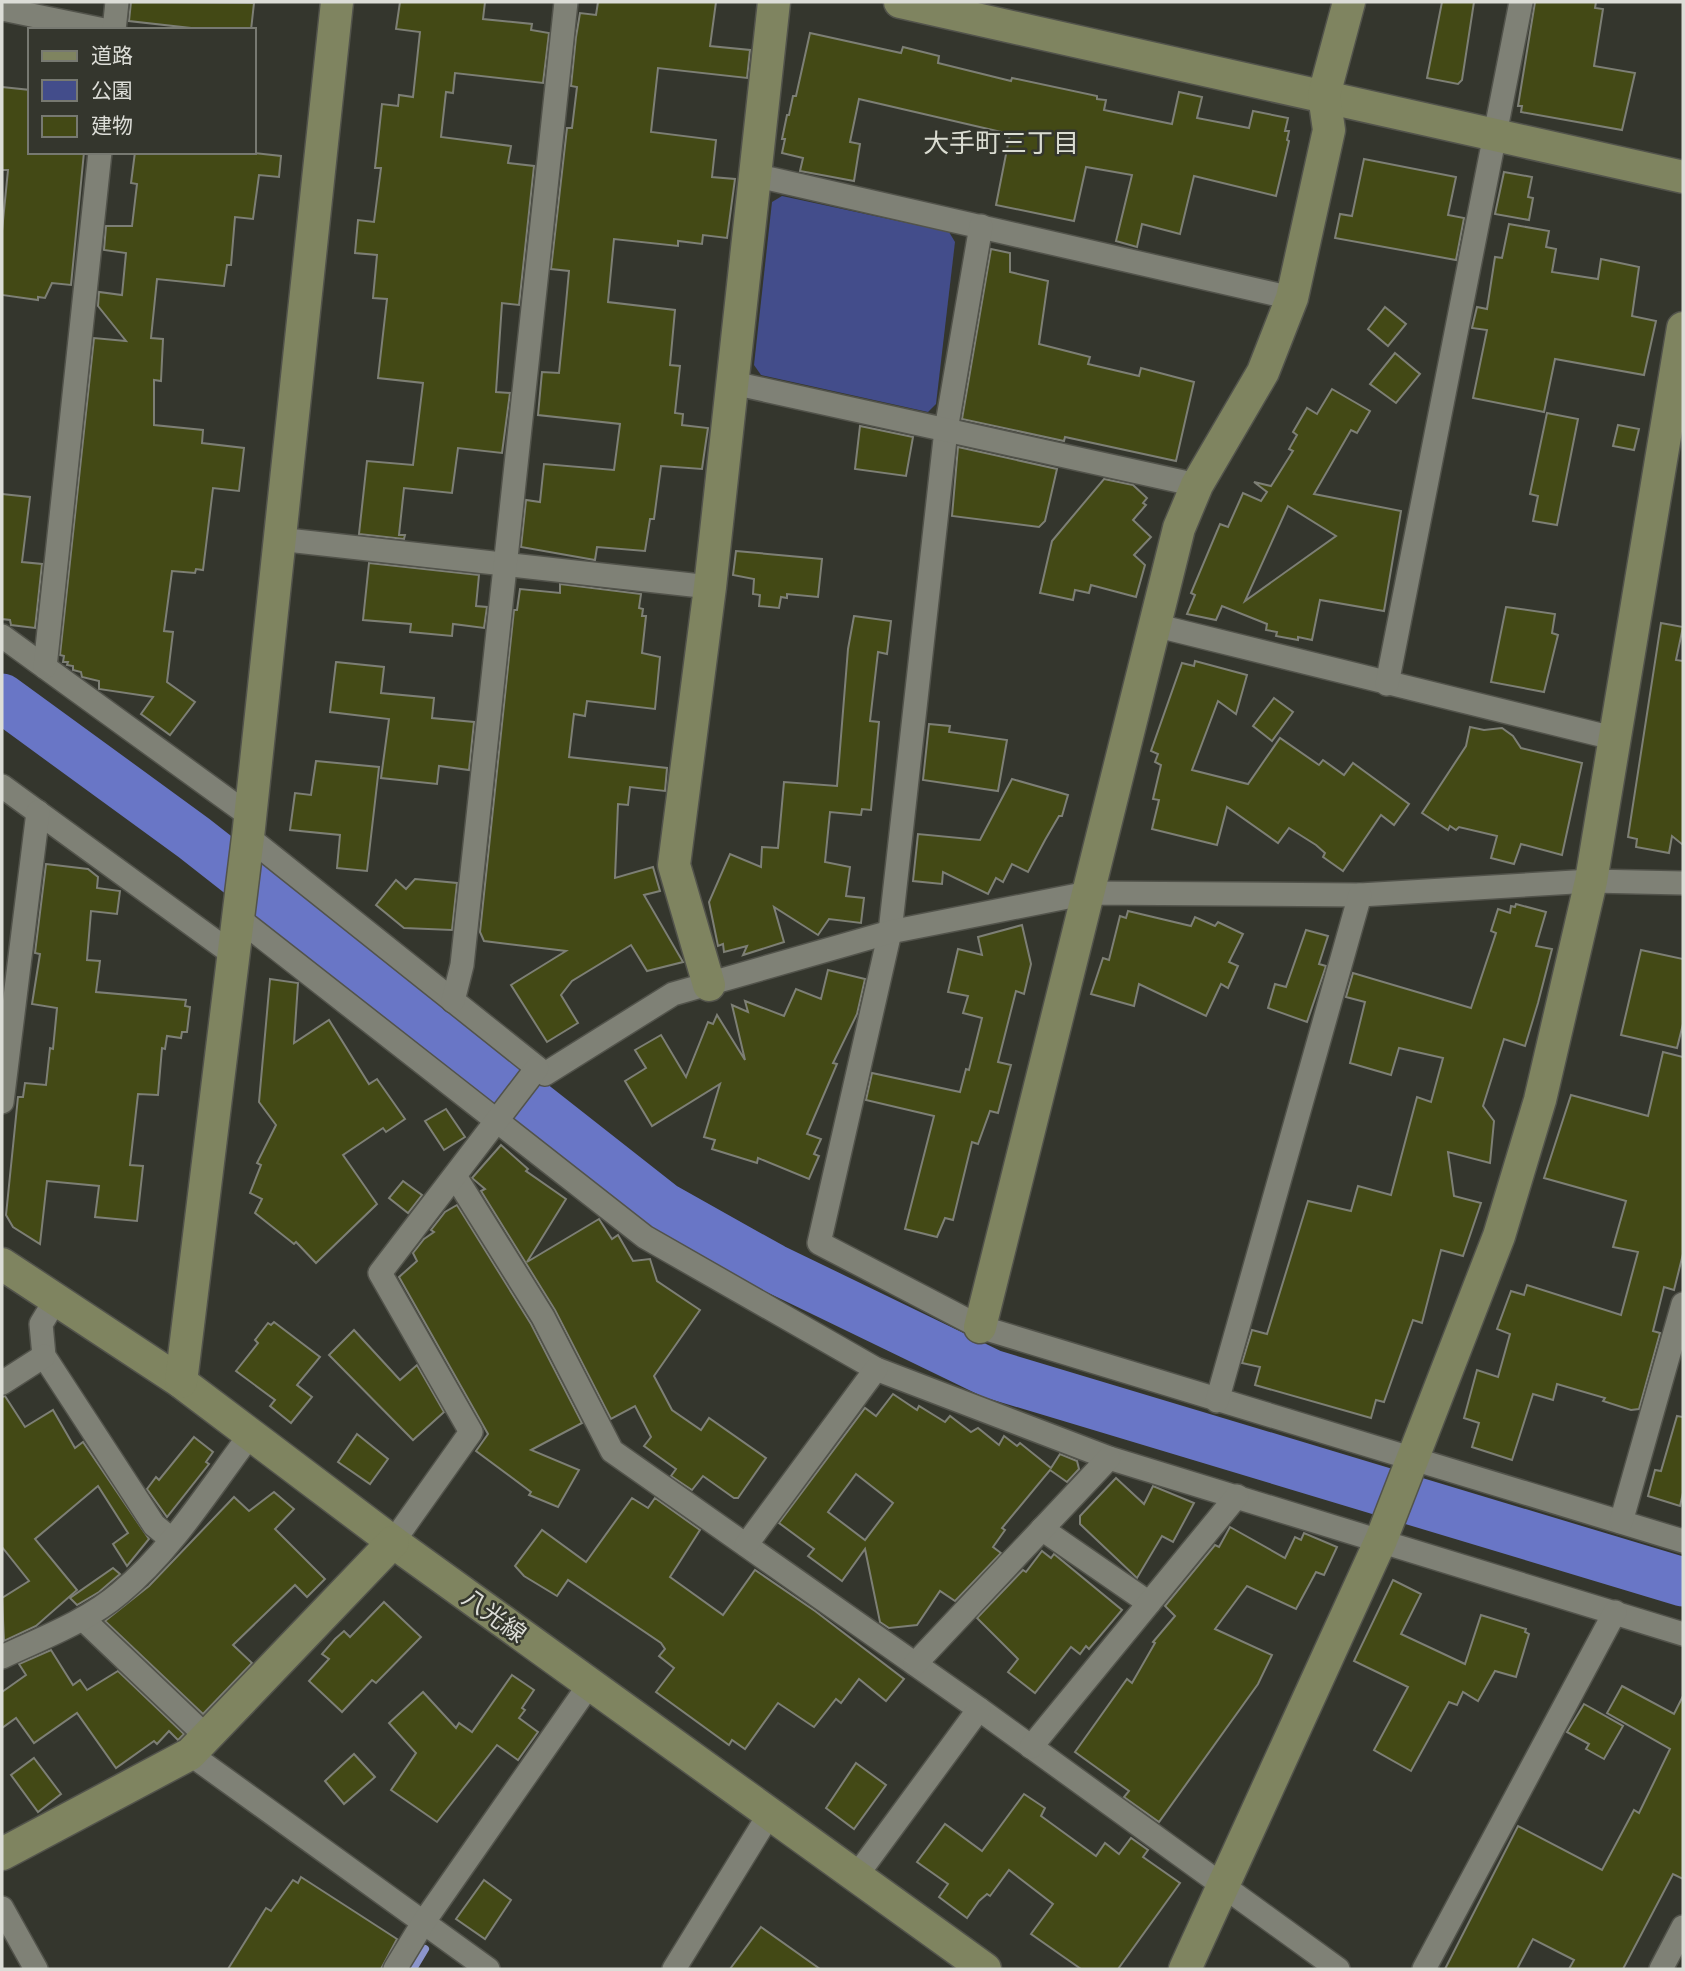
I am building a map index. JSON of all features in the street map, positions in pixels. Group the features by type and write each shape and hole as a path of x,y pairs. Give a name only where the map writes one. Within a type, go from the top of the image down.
{"street":[{"path":"114,28 117,2"},
{"path":"181,1382 249,827 337,2"},
{"path":"453,1001 462,965 566,2"},
{"path":"709,985 674,865 710,586 774,2"},
{"path":"900,2 1683,177"},
{"path":"980,1327 1179,528 1197,485 1263,372 1292,298 1329,130 1324,95 1349,2"},
{"path":"1387,684 1521,2"},
{"path":"2,9 94,28"},
{"path":"45,667 100,154"},
{"path":"754,175 1292,298"},
{"path":"981,226 946,430 890,932 819,1243 980,1327 1217,1401 1410,1466 1683,1541"},
{"path":"1185,1969 1383,1534 1499,1236 1540,1100 1591,881 1683,328"},
{"path":"733,383 1197,485"},
{"path":"278,539 710,586"},
{"path":"1154,625 1613,738"},
{"path":"2,636 249,827 453,1001 533,1074 545,1074 673,994 890,932 1088,893 1360,895 1591,881 1683,883"},
{"path":"2,786 234,955"},
{"path":"2,1102 6,1021 38,812"},
{"path":"1217,1401 1360,895"},
{"path":"238,918 501,1115 645,1237 876,1369 1109,1458 1237,1496 1383,1534 1683,1634"},
{"path":"2,1854 199,1745 393,1542 471,1433 380,1273 533,1074"},
{"path":"455,1176 543,1317 612,1451 979,1709 1338,1969"},
{"name":"八光線","path":"2,1264 181,1382 393,1542 985,1969"},
{"path":"55,1300 41,1324 44,1356 154,1525 171,1539"},
{"path":"1621,1522 1682,1312"},
{"path":"2,1383 44,1356"},
{"path":"746,1545 876,1369"},
{"path":"2,1657 83,1619 120,1594 171,1539 250,1435"},
{"path":"915,1664 1109,1458"},
{"path":"1031,1747 1237,1496"},
{"path":"1042,1529 1149,1603"},
{"path":"1424,1969 1615,1612"},
{"path":"83,1619 199,1745 424,1923 488,1969"},
{"path":"395,1969 589,1685"},
{"path":"857,1875 979,1709"},
{"path":"674,1969 770,1814"},
{"path":"2,1908 36,1969"},
{"path":"1661,1969 1683,1927"}],"green space":[{"path":"782,196 949,232 955,242 936,404 928,412 761,375 754,365 772,202"}],"building":[{"path":"131,2 254,3 251,28 191,28 129,21"},
{"path":"400,2 485,2 483,19 532,24 531,30 549,33 543,83 455,73 453,93 446,92 441,137 511,146 508,163 534,166 519,305 502,303 496,392 510,393 502,453 458,448 452,493 404,488 399,535 405,535 404,539 359,534 367,461 413,465 423,383 378,378 387,299 373,298 377,255 355,253 358,220 374,222 381,168 375,168 382,104 398,106 399,95 413,97 420,32 396,29"},
{"path":"598,2 716,2 710,46 750,50 747,78 658,68 651,132 716,140 712,177 735,179 727,238 703,235 702,244 678,241 678,246 614,239 608,302 675,310 670,365 680,366 675,413 683,414 682,425 708,428 702,469 661,466 654,519 650,519 645,551 597,547 595,560 521,547 526,500 540,502 544,464 614,470 620,424 538,415 542,372 559,373 565,314 569,271 551,269 567,128 572,128 577,87 571,86 576,37 580,13 596,15"},
{"path":"1442,2 1474,2 1462,80 1458,84 1427,78"},
{"path":"1535,2 1596,2 1595,8 1603,9 1594,66 1635,73 1622,130 1521,112 1522,106 1518,106"},
{"path":"810,33 901,53 903,47 939,56 938,63 1011,81 1012,78 1097,96 1097,99 1106,100 1104,110 1172,124 1179,92 1202,97 1197,118 1249,128 1253,111 1288,118 1285,131 1289,131 1289,141 1276,196 1194,176 1180,234 1142,224 1137,247 1116,241 1132,175 1086,167 1074,221 996,205 1010,134 859,99 850,142 860,144 854,181 800,171 803,158 782,153 785,139 782,139 793,96 796,96"},
{"path":"2,87 28,90 28,154 84,154 71,285 52,283 45,298 38,297 38,300 2,295 2,231 8,170 2,170"},
{"path":"256,153 281,156 279,177 259,175 253,219 235,217 231,265 227,265 224,286 157,279 151,338 163,339 161,381 154,380 154,425 203,430 202,443 244,448 239,491 213,488 203,570 196,569 195,573 172,571 164,631 173,632 167,682 195,702 170,735 141,714 153,697 99,689 99,681 82,677 81,672 73,670 73,666 67,665 68,662 63,662 64,656 60,655 94,338 126,341 98,306 99,292 122,295 126,253 104,250 106,226 132,226 137,184 131,183 135,154"},
{"path":"1364,159 1456,177 1448,215 1464,218 1456,260 1335,238 1340,214 1352,216"},
{"path":"1504,172 1532,177 1528,197 1533,198 1529,220 1495,214"},
{"path":"1509,224 1549,231 1546,247 1556,249 1552,272 1598,279 1601,259 1639,267 1632,316 1656,321 1644,375 1555,359 1544,412 1473,398 1487,330 1472,328 1477,307 1487,309 1495,257 1502,258"},
{"path":"991,249 1010,253 1010,272 1048,281 1039,344 1090,357 1088,364 1139,376 1141,368 1194,382 1176,461 1065,437 1064,441 962,419"},
{"path":"1385,307 1406,324 1388,346 1368,329"},
{"path":"1395,353 1420,374 1396,403 1370,384"},
{"path":"1332,389 1370,411 1357,433 1351,430 1314,494 1401,511 1384,611 1320,600 1312,640 1276,636 1277,632 1266,630 1267,624 1222,606 1216,620 1187,614 1195,595 1191,593 1220,524 1228,527 1243,493 1261,501 1267,492 1254,482 1271,486 1293,451 1289,449 1297,435 1293,432 1307,408 1317,414","holes":["1288,506 1336,536 1245,601"]},
{"path":"1547,413 1578,419 1557,525 1533,521 1538,496 1530,494"},
{"path":"1618,425 1639,429 1634,450 1613,446"},
{"path":"860,426 913,437 906,476 855,469"},
{"path":"958,447 1057,469 1045,521 1039,527 952,516"},
{"path":"1104,479 1133,485 1147,498 1143,503 1146,505 1133,520 1151,537 1134,555 1145,565 1136,597 1091,585 1089,593 1075,590 1073,600 1040,593 1052,541"},
{"path":"2,494 30,497 22,562 42,564 35,628 11,625 10,620 2,619"},
{"path":"736,551 822,559 818,597 787,594 787,598 781,597 779,608 759,606 760,595 753,594 754,579 733,575"},
{"path":"369,563 479,575 476,606 487,607 484,628 453,624 452,636 410,632 411,624 363,620"},
{"path":"560,584 641,594 639,608 643,609 642,616 646,616 642,653 660,657 655,709 587,701 585,716 574,714 569,757 667,768 665,791 630,787 628,805 618,804 615,878 653,867 660,891 644,895 683,962 647,971 631,945 572,981 561,995 578,1023 547,1042 511,985 566,951 484,941 480,932 514,610 517,610 520,589 560,593"},
{"path":"1506,607 1555,614 1552,633 1558,635 1544,692 1491,682"},
{"path":"854,616 891,621 887,654 878,652 870,721 879,722 871,810 862,809 861,815 830,812 825,862 850,867 846,896 864,898 861,923 829,919 818,935 774,907 784,942 743,955 747,946 724,952 723,944 718,946 709,902 730,854 761,867 762,847 778,848 784,782 837,786 848,649"},
{"path":"1661,623 1683,627 1676,660 1683,661 1683,845 1672,836 1669,853 1636,847 1637,839 1628,837"},
{"path":"1195,661 1247,675 1236,714 1218,701 1192,770 1248,784 1280,738 1319,765 1323,760 1344,775 1353,763 1409,804 1394,825 1381,815 1343,871 1323,857 1325,853 1316,845 1289,828 1278,843 1227,807 1217,845 1152,829 1159,800 1153,799 1161,765 1155,762 1158,754 1151,751 1182,663 1194,666"},
{"path":"336,662 384,667 381,693 434,698 432,718 474,722 469,770 439,766 437,784 381,778 389,719 330,712"},
{"path":"1274,698 1293,712 1272,741 1253,726"},
{"path":"929,724 950,726 949,732 1007,740 998,791 923,780"},
{"path":"1470,727 1484,730 1502,728 1513,736 1521,748 1582,763 1562,855 1521,844 1514,864 1491,858 1497,836 1459,827 1456,830 1450,826 1448,830 1422,813 1466,746"},
{"path":"316,761 379,767 367,871 337,868 340,835 290,830 295,793 311,795"},
{"path":"1012,779 1068,795 1062,816 1059,816 1028,872 1012,864 1003,882 996,878 988,894 943,872 942,884 913,881 918,834 980,840"},
{"path":"46,864 88,869 98,877 97,888 120,891 117,914 91,911 87,960 100,961 96,992 186,1000 185,1006 190,1007 187,1032 182,1032 181,1038 167,1036 165,1049 162,1048 158,1095 138,1094 130,1165 143,1166 137,1221 95,1217 99,1186 47,1181 40,1244 13,1227 6,1215 18,1097 23,1097 25,1083 46,1085 50,1048 53,1049 57,1008 32,1004 40,954 35,953"},
{"path":"415,879 457,883 452,930 404,928 376,905 396,880 406,889"},
{"path":"1516,904 1546,912 1536,946 1552,949 1538,1003 1525,1046 1504,1039 1483,1106 1494,1121 1490,1163 1448,1152 1454,1196 1481,1203 1463,1256 1441,1250 1422,1323 1413,1320 1384,1402 1376,1400 1371,1418 1255,1385 1260,1367 1242,1363 1252,1330 1267,1334 1308,1201 1351,1211 1358,1186 1391,1195 1417,1097 1431,1102 1443,1058 1399,1048 1391,1075 1350,1063 1365,1002 1346,997 1353,973 1471,1008 1496,933 1491,931 1498,909 1510,913 1511,906 1515,907"},
{"path":"1128,911 1191,926 1195,917 1215,926 1218,922 1243,934 1229,962 1238,966 1228,988 1221,984 1206,1016 1139,984 1134,1006 1091,994 1103,958 1109,960 1120,916 1126,918"},
{"path":"1022,925 1031,964 1024,994 1016,991 998,1062 1011,1065 998,1113 990,1111 978,1144 972,1142 953,1220 945,1218 937,1237 905,1229 934,1116 866,1100 872,1073 960,1092 966,1069 969,1070 982,1018 963,1013 968,996 948,992 958,949 982,955 978,937"},
{"path":"1306,930 1328,936 1319,964 1326,966 1307,1022 1268,1008 1275,984 1286,987"},
{"path":"1641,950 1683,959 1683,1024 1677,1048 1621,1035"},
{"path":"828,970 865,979 857,1014 833,1063 837,1064 807,1134 821,1139 814,1154 819,1156 809,1179 758,1158 757,1163 712,1149 715,1140 704,1137 720,1084 652,1126 625,1081 646,1068 635,1050 661,1035 686,1077 708,1022 713,1024 717,1015 745,1060 732,1005 748,1012 745,1001 784,1016 796,989 821,999"},
{"path":"270,979 298,983 294,1043 329,1020 369,1084 377,1079 405,1119 386,1132 383,1128 343,1155 377,1204 316,1263 296,1242 294,1244 255,1213 262,1199 250,1193 261,1165 257,1163 276,1125 259,1102"},
{"path":"1663,1052 1683,1057 1683,1254 1674,1290 1664,1287 1653,1331 1660,1333 1639,1409 1631,1410 1603,1401 1605,1398 1557,1384 1553,1400 1533,1394 1512,1460 1472,1447 1479,1423 1464,1418 1477,1370 1498,1377 1510,1334 1497,1329 1511,1291 1524,1295 1527,1285 1621,1315 1638,1252 1613,1247 1626,1201 1544,1178 1571,1095 1648,1116"},
{"path":"446,1109 465,1137 444,1150 425,1121"},
{"path":"501,1145 528,1169 526,1171 566,1199 527,1262 599,1219 612,1239 618,1235 633,1261 650,1259 657,1281 700,1310 654,1376 672,1410 701,1430 709,1418 766,1458 738,1498 734,1498 703,1476 692,1490 671,1476 676,1469 644,1446 651,1437 635,1406 611,1419 555,1310 481,1191 485,1189 472,1178"},
{"path":"403,1181 422,1195 408,1213 389,1198"},
{"path":"457,1205 531,1324 582,1423 531,1450 579,1470 558,1507 529,1495 531,1492 476,1451 488,1434 399,1277 417,1261 413,1253 424,1239 434,1232 431,1230 445,1212"},
{"path":"274,1322 320,1357 297,1385 312,1397 291,1423 270,1406 275,1400 236,1371 258,1343 255,1340 268,1323 271,1325"},
{"path":"354,1330 400,1380 417,1365 444,1412 413,1440 329,1355"},
{"path":"893,1394 917,1410 919,1406 945,1422 950,1416 971,1432 978,1428 999,1445 1004,1436 1017,1446 1020,1443 1051,1468 1060,1454 1077,1461 1079,1469 1067,1482 1050,1470 1002,1528 1005,1530 993,1547 1001,1553 955,1601 940,1591 917,1625 889,1628 880,1622 865,1549 842,1581 808,1556 814,1549 779,1523 865,1408 876,1416","holes":["856,1474 893,1503 865,1540 828,1512"]},
{"path":"5,1396 25,1427 53,1410 75,1448 83,1442 149,1539 127,1566 113,1544 128,1533 98,1486 35,1539 77,1590 36,1626 4,1641 2,1598 29,1581 2,1547 2,1397"},
{"path":"1677,1416 1683,1417 1683,1493 1680,1506 1648,1496 1655,1470 1661,1471"},
{"path":"357,1434 388,1459 370,1484 338,1462"},
{"path":"194,1437 213,1452 206,1462 209,1464 167,1517 147,1489 156,1477 159,1480"},
{"path":"1116,1478 1144,1504 1153,1486 1194,1503 1173,1542 1162,1536 1137,1578 1080,1524 1080,1516"},
{"path":"274,1492 294,1509 275,1529 325,1579 307,1597 295,1585 233,1645 252,1663 203,1714 105,1621 149,1586 234,1497 249,1511"},
{"path":"632,1498 648,1508 655,1498 700,1530 670,1577 723,1615 755,1570 815,1611 904,1679 886,1701 859,1679 841,1703 836,1699 814,1727 778,1703 745,1749 732,1740 729,1745 656,1692 674,1668 659,1656 665,1649 661,1643 568,1580 557,1596 524,1576 515,1566 542,1530 586,1562"},
{"path":"1230,1527 1285,1558 1295,1537 1301,1540 1304,1533 1337,1547 1324,1575 1316,1572 1296,1609 1247,1586 1215,1629 1272,1655 1258,1684 1159,1822 1124,1797 1129,1791 1075,1752 1127,1679 1132,1683 1155,1643 1153,1642 1175,1616 1165,1606 1215,1545 1219,1547"},
{"path":"1042,1551 1051,1558 1054,1554 1122,1610 1089,1649 1086,1646 1080,1654 1071,1647 1035,1693 1008,1672 1018,1659 977,1618 1023,1570 1026,1572"},
{"path":"113,1568 120,1574 99,1592 77,1605 70,1598"},
{"path":"1393,1580 1421,1594 1401,1634 1465,1664 1481,1615 1526,1629 1525,1632 1529,1634 1516,1677 1495,1671 1478,1701 1463,1692 1457,1705 1449,1702 1411,1771 1374,1750 1408,1687 1354,1661"},
{"path":"384,1602 421,1637 376,1683 372,1680 342,1712 309,1681 329,1659 322,1654 335,1639 344,1631 350,1637"},
{"path":"51,1650 73,1685 80,1680 87,1690 118,1671 184,1734 178,1740 169,1731 157,1744 154,1741 116,1768 77,1713 34,1743 16,1718 2,1728 2,1692 26,1675 19,1664"},
{"path":"512,1675 534,1690 519,1718 538,1732 518,1760 497,1745 437,1822 391,1790 416,1753 389,1723 423,1692 456,1728 459,1723 472,1732"},
{"path":"1622,1686 1674,1714 1683,1696 1683,1879 1673,1874 1623,1969 1569,1969 1574,1960 1533,1939 1517,1969 1445,1969 1518,1826 1602,1870 1634,1810 1639,1813 1670,1749 1607,1713"},
{"path":"1584,1704 1623,1726 1604,1759 1586,1749 1589,1744 1567,1732"},
{"path":"354,1754 375,1777 344,1804 325,1781"},
{"path":"34,1758 61,1794 38,1812 11,1775"},
{"path":"856,1763 886,1785 854,1829 826,1808"},
{"path":"1024,1794 1045,1808 1041,1816 1096,1856 1105,1843 1119,1854 1131,1838 1148,1850 1143,1857 1180,1883 1118,1969 1081,1969 1031,1934 1053,1904 1009,1870 990,1896 987,1894 979,1901 967,1918 939,1897 948,1884 917,1862 945,1824 982,1851"},
{"path":"301,1877 397,1939 381,1969 228,1969 266,1908 271,1911 293,1880 298,1883"},
{"path":"484,1880 511,1900 485,1939 456,1919"},
{"path":"761,1927 820,1969 730,1969"}],"waterway":[{"path":"2,698 194,838 664,1207 773,1268 992,1374 1683,1582"},
{"path":"413,1969 425,1949"}],"district":[{"name":"大手町三丁目","path":"1001,143"}]}
